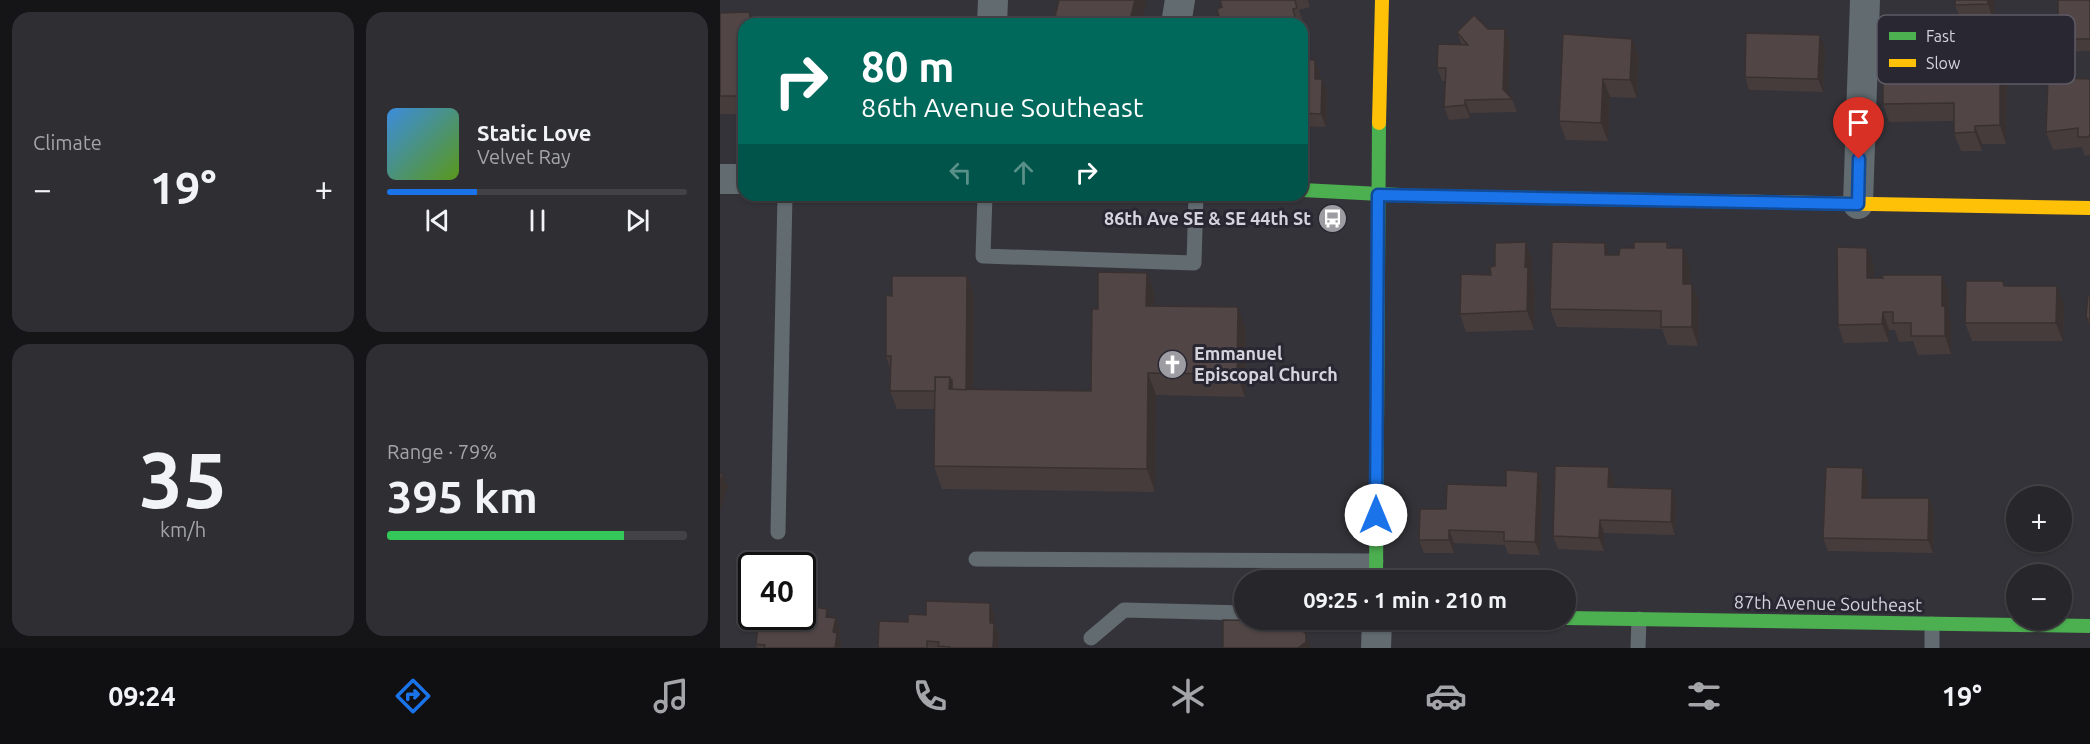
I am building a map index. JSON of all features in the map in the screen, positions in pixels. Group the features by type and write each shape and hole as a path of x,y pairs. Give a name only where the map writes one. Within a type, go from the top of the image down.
{"street":[{"path":"992,18 993,0"},
{"path":"1177,18 1180,0"},
{"path":"1376,570 1378,195 1382,0"},
{"path":"1858,204 1865,0"},
{"path":"720,179 738,179"},
{"path":"1308,190 1378,195 2090,208"},
{"name":"87th Avenue Southeast","path":"1576,618 2090,626"},
{"path":"1377,630 1377,648"}],"lane":[{"path":"778,532 785,201"},
{"path":"985,201 983,256 1194,263 1196,201"},
{"path":"976,559 1376,561"},
{"path":"1091,638 1124,610 1234,613"},
{"path":"1638,648 1639,619"},
{"path":"1932,624 1932,648"}],"building":[{"path":"1059,0 1135,0 1130,18 1062,18 1055,16"},
{"path":"1220,0 1295,0 1297,8 1293,9 1295,18 1219,18 1217,9 1222,7"},
{"path":"1955,0 1988,0 1988,4 1955,5"},
{"path":"2058,0 2090,0 2090,39 2075,39 2075,15 2058,15"},
{"path":"749,12 750,18 738,18 738,96 720,96 720,13"},
{"path":"1474,15 1488,29 1505,29 1503,89 1512,99 1465,100 1465,105 1444,107 1446,68 1437,68 1438,44 1468,45 1457,32"},
{"path":"1746,33 1820,35 1818,79 1745,77"},
{"path":"1563,34 1632,39 1630,80 1603,79 1601,123 1559,121"},
{"path":"1308,59 1315,60 1315,79 1322,79 1321,114 1308,113"},
{"path":"2075,79 2090,79 2090,135 2078,137 2078,128 2046,132 2048,84 2075,84"},
{"path":"1883,84 2000,84 2000,125 1975,126 1975,132 1954,133 1954,103 1883,104"},
{"path":"1526,242 1527,311 1460,314 1461,274 1491,275 1490,267 1495,266 1495,243"},
{"path":"1552,242 1605,243 1605,255 1619,255 1620,248 1634,248 1634,242 1667,242 1667,248 1683,248 1683,284 1692,284 1692,327 1661,327 1661,311 1550,309"},
{"path":"1837,247 1867,248 1867,278 1883,278 1882,275 1942,275 1945,336 1911,336 1911,323 1893,323 1893,312 1883,312 1882,324 1838,325"},
{"name":"Emmanuel Episcopal Church","path":"1098,272 1147,273 1146,306 1238,307 1237,374 1148,373 1147,469 934,466 935,377 950,377 949,389 1091,391 1092,309 1098,309"},
{"path":"892,276 967,276 966,390 952,389 950,377 935,377 935,391 890,391 891,356 886,356 886,295 892,296"},
{"path":"1966,281 2003,281 2004,286 2057,286 2056,323 1965,323"},
{"path":"2088,295 2090,295 2090,324 2086,317"},
{"path":"1555,466 1609,467 1608,487 1672,489 1671,522 1600,520 1599,538 1553,536"},
{"path":"1826,467 1863,468 1862,498 1929,498 1928,540 1823,538"},
{"path":"1506,470 1538,472 1535,542 1504,541 1504,532 1449,530 1449,540 1419,540 1420,509 1446,509 1447,484 1506,486"},
{"path":"926,601 990,603 990,623 994,623 993,648 951,648 938,646 939,642 927,641 927,648 878,648 879,621 908,622 908,614 926,615"},
{"path":"816,607 827,609 826,617 836,618 833,632 837,633 835,648 764,648 765,645 756,644 758,630 816,630"},
{"path":"1223,620 1234,620 1234,630 1302,630 1306,634 1306,642 1298,648 1223,648"}],"traffic: fast":[{"path":"1376,570 1379,123"},
{"path":"1308,190 1420,196 1711,201"},
{"path":"1576,618 2090,626"}],"traffic: slow":[{"path":"1379,123 1382,0"},
{"path":"1711,201 2090,208"}],"place":[{"name":"86th Ave SE & SE 44th St","path":"1332,219"},
{"name":"Emmanuel Episcopal Church","path":"1173,364"}],"route":[{"path":"1376,515 1378,195 1858,204 1859,159"}]}
